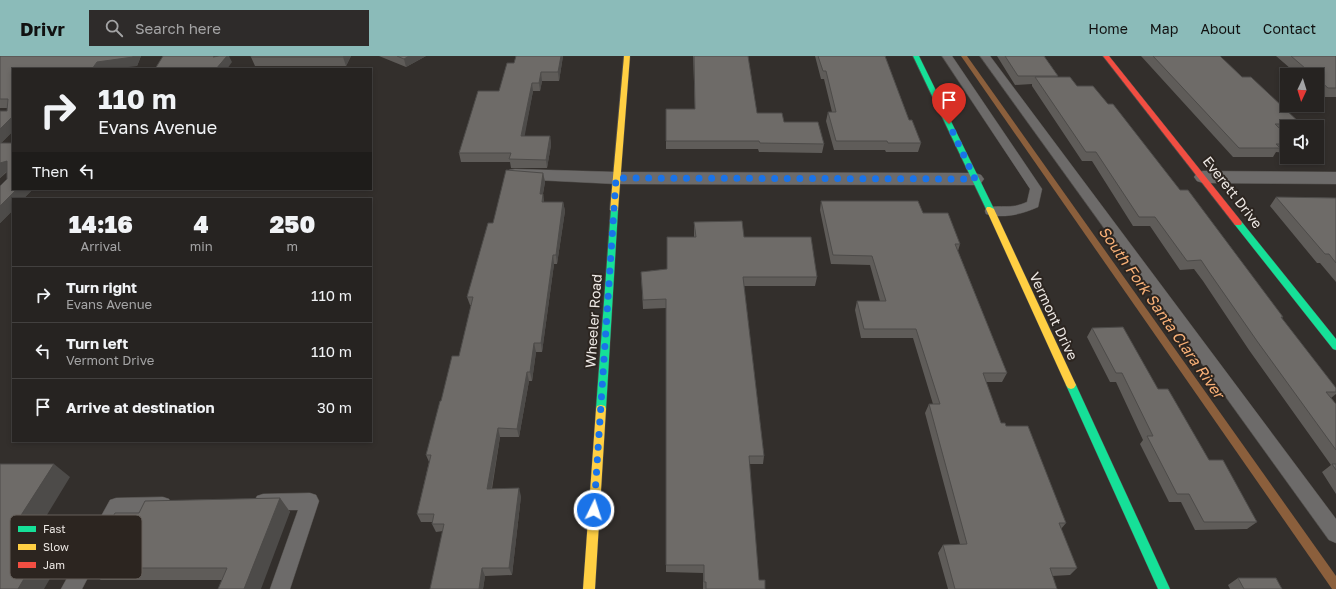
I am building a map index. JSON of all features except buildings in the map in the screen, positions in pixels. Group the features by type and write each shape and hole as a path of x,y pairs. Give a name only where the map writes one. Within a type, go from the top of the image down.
{"street":[{"name":"Wheeler Road","path":"589,589 616,178 627,56"},
{"name":"Vermont Drive","path":"916,56 991,212 1164,589"},
{"name":"Everett Drive","path":"1106,56 1336,346"},
{"path":"515,174 616,178 975,179"},
{"path":"1203,177 1336,178"}],"lane":[{"path":"947,56 1036,189 1032,204 1018,211 991,212"},
{"path":"985,56 1336,534"},
{"path":"248,503 310,501 280,589"},
{"path":"111,515 116,506 178,504"},
{"path":"71,589 76,579"}],"waterway":[{"name":"South Fork Santa Clara River","path":"964,56 1336,585"}],"traffic: fast":[{"path":"916,56 990,209"},
{"path":"601,409 614,210"},
{"path":"1238,223 1336,346"},
{"path":"1071,385 1164,589"}],"traffic: slow":[{"path":"614,210 627,56"},
{"path":"990,209 1071,385"},
{"path":"589,589 601,409"}],"traffic: jam":[{"path":"1106,56 1238,223"}],"route":[{"path":"594,510 616,178 975,179 949,124"}]}
